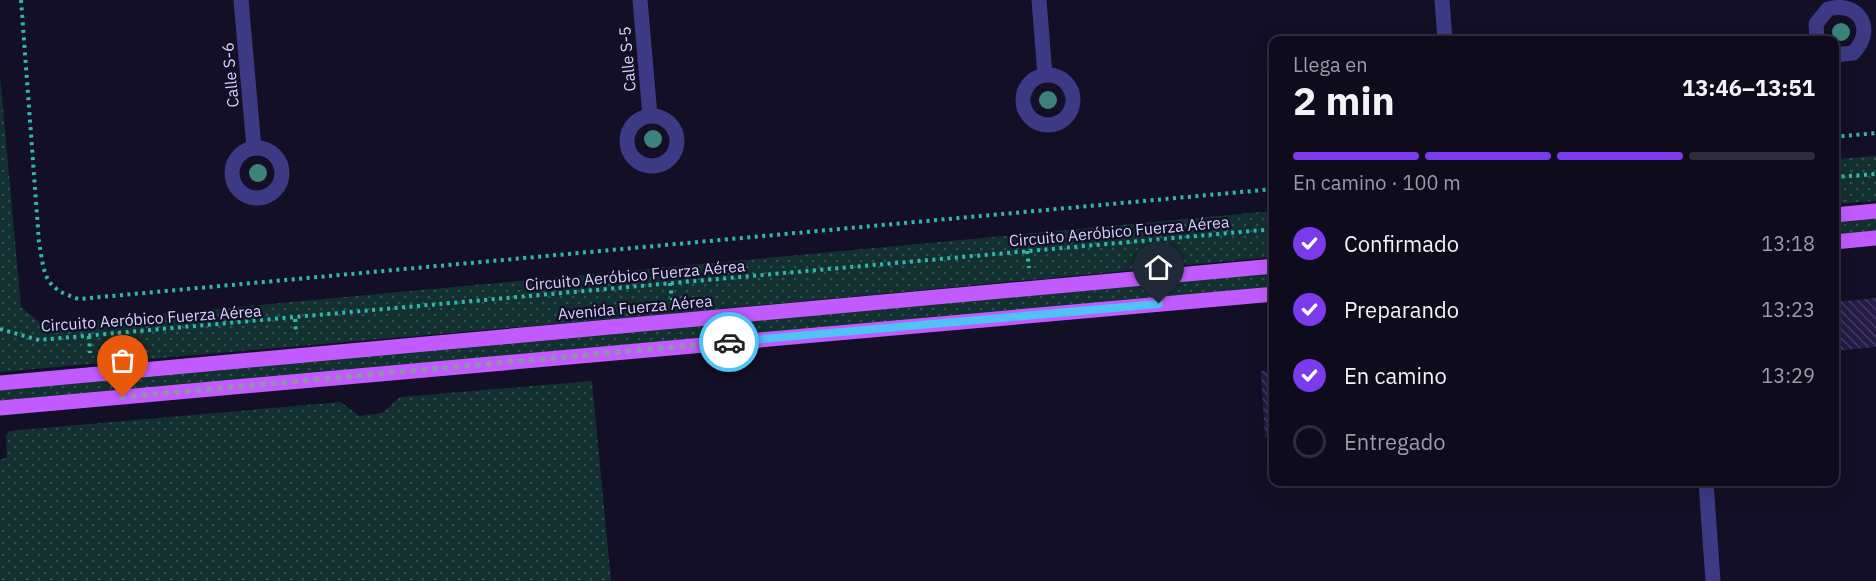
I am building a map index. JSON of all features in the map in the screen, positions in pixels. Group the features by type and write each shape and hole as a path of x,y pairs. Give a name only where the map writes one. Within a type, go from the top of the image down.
{"main road":[{"path":"1839,215 1876,211"},
{"path":"1839,242 1876,238"},
{"name":"Avenida Fuerza Aérea","path":"0,383 1269,266"},
{"path":"0,408 1269,294"}],"street":[{"name":"Calle S-6","path":"241,0 254,148"},
{"name":"Calle S-5","path":"640,0 650,116"},
{"path":"1039,0 1045,75"},
{"path":"1442,0 1445,36"},
{"path":"1816,36 1815,24 1827,9 1837,3 1856,11 1865,27 1860,46 1843,56 1839,56"},
{"path":"1706,486 1713,581"}],"path":[{"path":"21,0 42,258 50,284 63,294 79,298 1269,189"},
{"path":"1839,137 1876,133"},
{"path":"1839,177 1876,174"},
{"name":"Circuito Aeróbico Fuerza Aérea","path":"0,329 39,340 49,340 1269,229"}],"green space":[{"path":"0,75 21,307 43,325 1269,211 1269,257 624,318 0,372"},
{"path":"1876,156 1876,201 1839,204 1839,159"},
{"path":"1876,211 1876,238 1839,242 1839,215"},
{"path":"1269,266 1269,294 0,408 0,383"},
{"path":"592,381 611,581 0,581 0,460 7,457 6,435 9,431 341,402 359,416 382,413 400,397"}],"building":[{"path":"1876,298 1876,347 1839,351 1839,302"},
{"path":"1261,371 1269,371 1269,437 1265,437"}],"way so far":[{"path":"123,397 729,342"}],"route":[{"path":"729,342 1159,304"}]}
